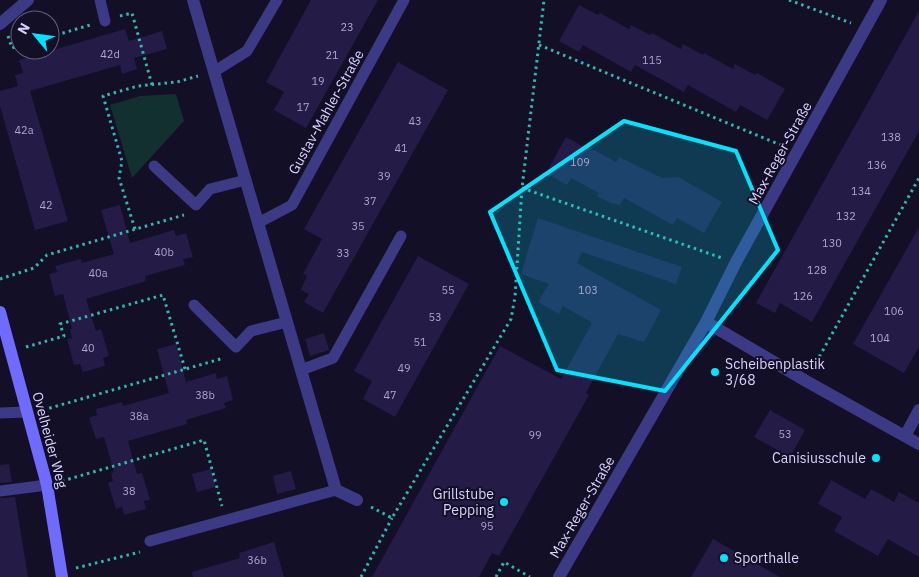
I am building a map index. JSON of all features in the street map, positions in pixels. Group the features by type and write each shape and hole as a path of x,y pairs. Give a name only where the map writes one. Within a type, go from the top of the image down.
{"street":[{"path":"0,24 28,0"},
{"path":"193,0 336,490 357,500"},
{"name":"Max-Reger-Straße","path":"559,577 706,322 736,262 881,0"},
{"name":"Ovelheider Weg","path":"0,312 47,485 61,574"},
{"path":"706,322 919,444"},
{"path":"905,436 919,410"}],"lane":[{"path":"100,0 105,20"},
{"path":"215,72 247,51 276,0"},
{"name":"Gustav-Mahler-Straße","path":"258,223 292,205 404,0"},
{"path":"154,166 196,205 210,188 246,180"},
{"path":"301,370 333,358 401,236"},
{"path":"194,305 236,346 251,331 287,322"},
{"path":"0,413 28,413"},
{"path":"0,491 47,485"},
{"path":"150,541 336,490"}],"path":[{"path":"361,577 392,518 511,319 515,297 522,188 544,0"},
{"path":"789,0 866,28"},
{"path":"539,45 798,152"},
{"path":"135,229 119,178 122,161 103,96 138,86 177,82 215,72"},
{"path":"806,381 919,178"},
{"path":"522,188 736,262"},
{"path":"0,279 34,268 47,255 190,213 196,205"},
{"path":"11,352 64,336 60,324 163,295 184,369"},
{"path":"28,413 230,356 236,346"},
{"path":"47,485 204,440 227,520"},
{"path":"357,500 392,518"},
{"path":"61,574 152,549 150,541"},
{"path":"496,577 504,562 530,577"}],"highlighted area":[{"path":"624,121 736,151 778,250 665,391 557,370 490,212"}],"green space":[{"path":"176,94 184,121 132,178 110,105 140,96"}],"building":[{"path":"311,0 378,0 306,128 274,110 284,92 266,82"},
{"path":"579,5 598,15 600,13 629,29 631,25 650,35 652,33 681,49 683,44 733,69 735,64 755,75 757,73 785,89 767,120 740,105 736,112 688,85 684,92 635,65 631,72 583,45 579,52 559,41"},
{"path":"919,11 919,131 812,322 780,303 775,313 756,303"},
{"path":"125,29 129,41 162,31 167,49 134,58 137,69 122,74 120,65 30,91 68,221 35,230 0,106 0,91 18,86 15,75 23,73 19,60 60,60 60,48"},
{"path":"398,62 448,90 323,313 304,302 309,294 301,290 307,275 303,274 322,239 304,229"},
{"path":"566,137 616,162 619,157 662,178 678,177 722,202 704,233 677,218 673,225 624,198 620,205 611,203 597,196 599,193 571,178 567,185 546,173"},
{"path":"120,205 130,243 174,230 176,236 186,233 193,257 183,259 185,265 145,276 146,281 86,299 96,331 101,329 109,356 103,358 105,366 83,372 80,364 74,365 67,339 72,338 70,329 72,329 63,294 55,296 49,274 57,272 55,266 81,259 82,263 114,254 101,210"},
{"path":"538,218 682,267 676,284 582,252 577,263 661,310 644,342 618,334 586,393 589,395 499,556 492,553 479,577 372,577 500,346 561,379 591,325 591,322 563,306 559,314 538,302 549,284 521,274"},
{"path":"919,227 919,347 904,373 853,344"},
{"path":"418,256 469,284 395,417 363,399 372,381 354,371"},
{"path":"324,333 329,350 310,356 305,339"},
{"path":"176,344 186,382 216,373 217,379 227,376 233,400 224,403 226,408 186,420 187,424 128,441 137,474 142,473 150,500 144,501 146,509 124,515 122,507 116,509 108,483 113,481 111,473 114,472 104,437 96,439 89,418 97,415 96,409 122,402 123,406 169,393 157,349"},
{"path":"770,410 805,430 790,457 754,437"},
{"path":"9,464 12,482 0,483 0,465"},
{"path":"211,469 216,487 197,492 192,474"},
{"path":"291,471 296,489 277,494 273,476"},
{"path":"831,480 865,499 871,489 894,502 899,492 919,503 919,557 888,539 878,556 834,531 842,517 818,504"},
{"path":"15,497 28,577 0,577 0,498"},
{"name":"Sporthalle","path":"713,539 780,577 691,577"},
{"path":"274,542 284,577 193,577 192,572 240,558 239,553"}],"place":[{"name":"Scheibenplastik 3/68","path":"715,372"},
{"name":"Canisiusschule","path":"876,458"},
{"name":"Grillstube Pepping","path":"504,502"},
{"name":"Sporthalle","path":"724,558"}]}
